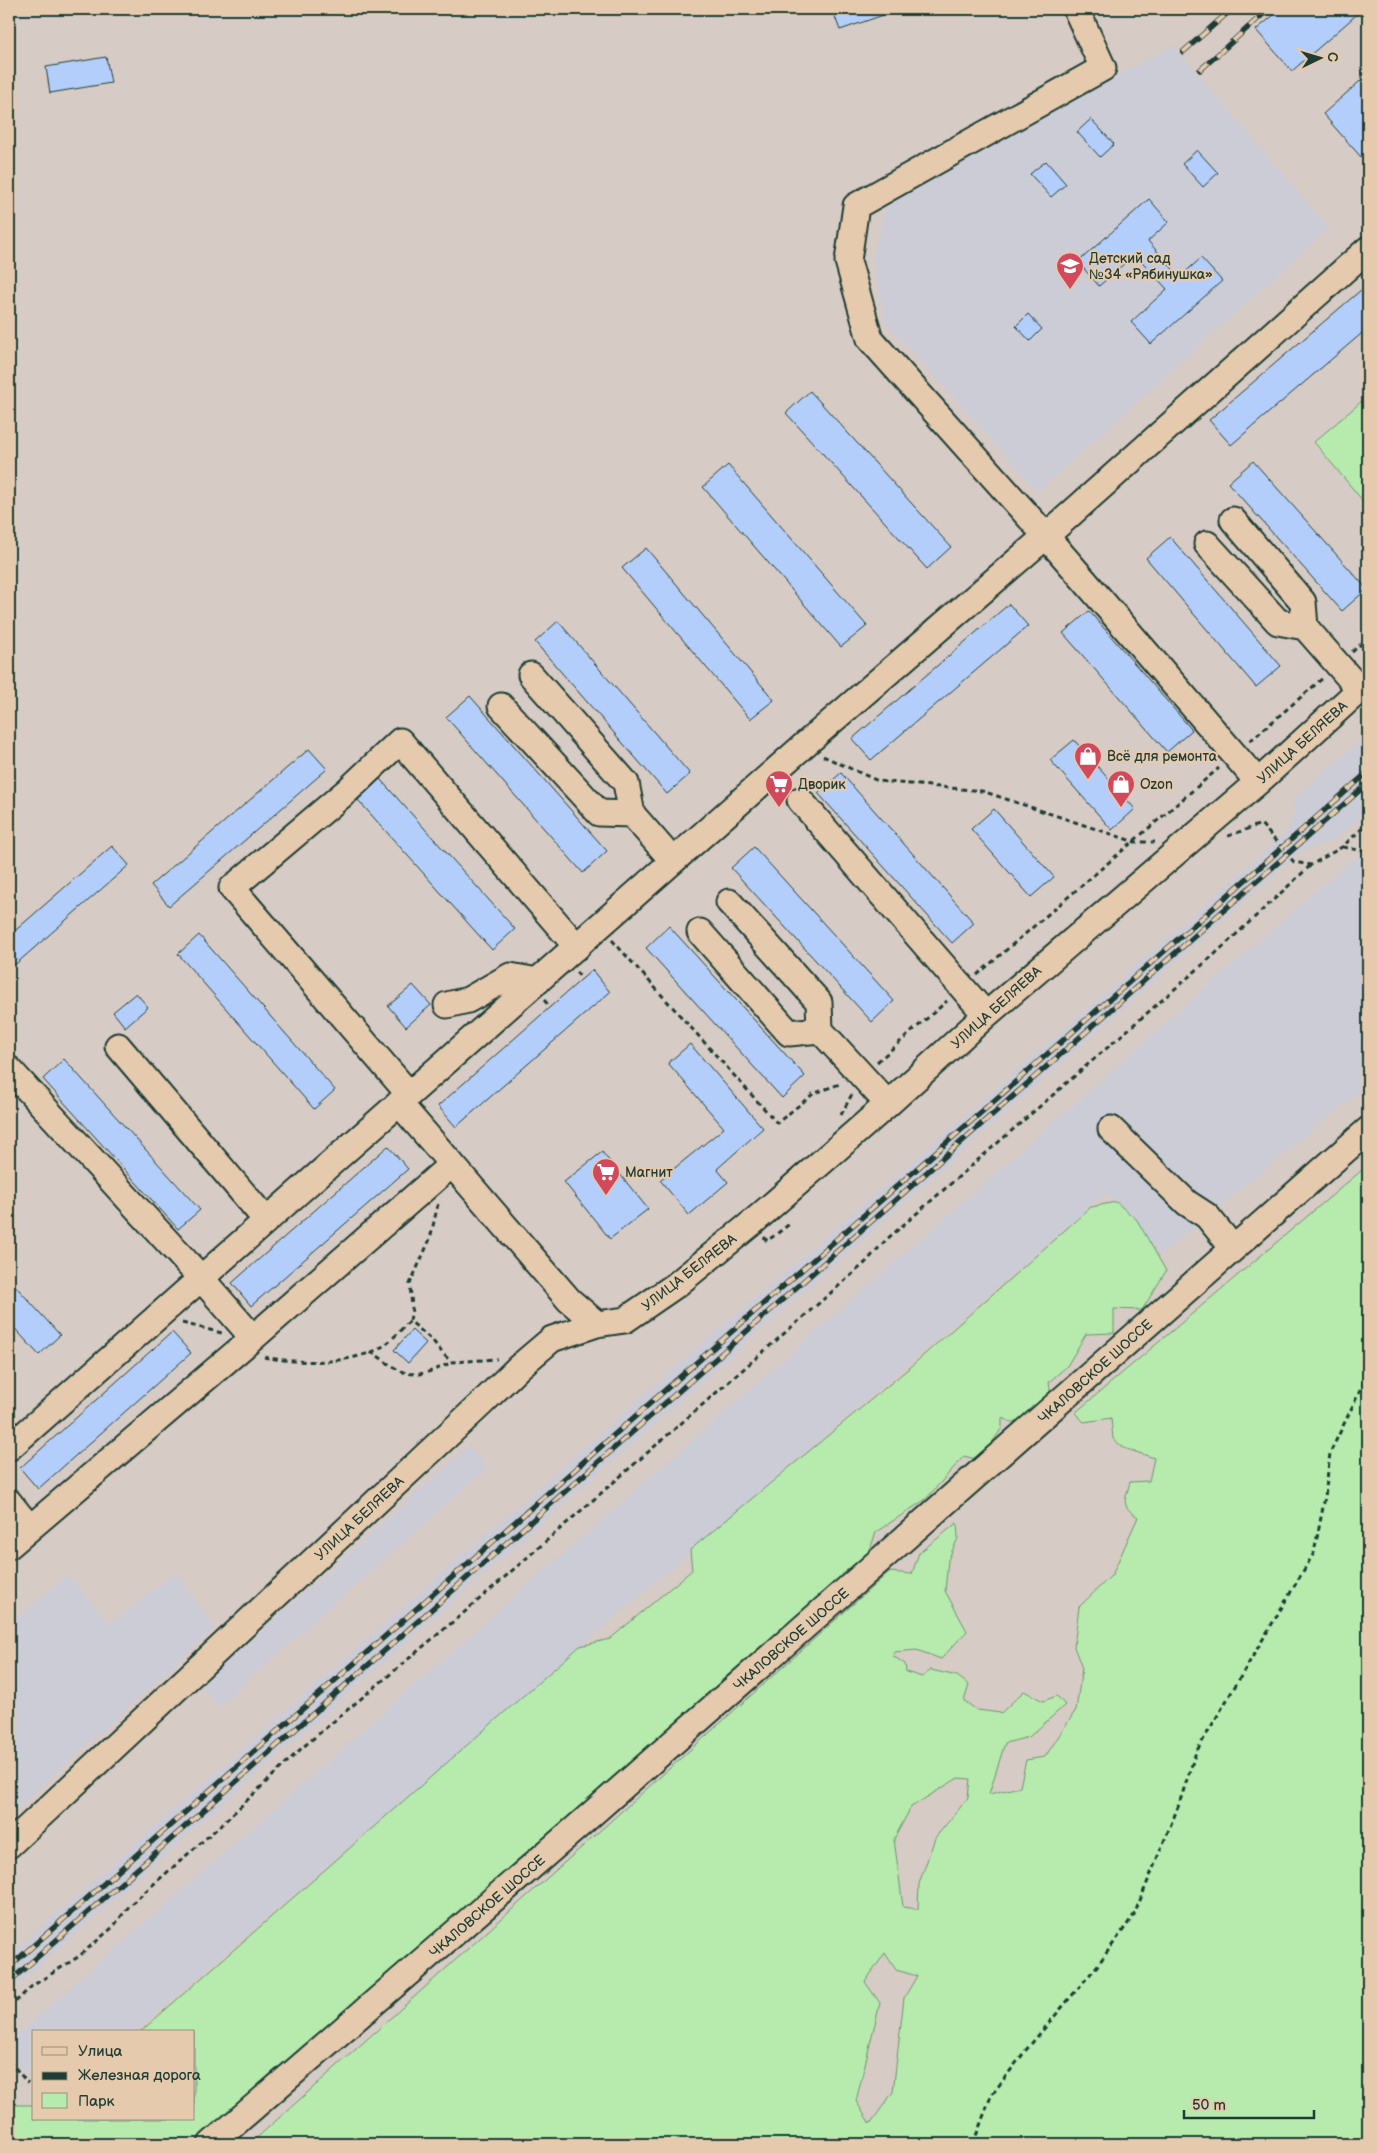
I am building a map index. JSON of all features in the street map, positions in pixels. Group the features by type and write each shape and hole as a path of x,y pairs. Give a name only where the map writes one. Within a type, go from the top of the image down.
{"street":[{"path":"1076,9 1103,68 856,206 848,261 870,339 1046,536 1258,782"},
{"path":"9,1448 802,747 1046,536 1368,250"},
{"path":"1233,520 1303,602 1305,627 1338,665 1364,686"},
{"path":"1207,544 1278,622 1305,627"},
{"path":"531,675 626,783 632,814 673,861"},
{"name":"УЛИЦА БЕЛЯЕВА","path":"9,1845 519,1367 552,1339 597,1324 625,1320 676,1285 753,1222 986,1015 1184,843 1258,782 1364,686"},
{"path":"501,706 599,813 632,814"},
{"path":"577,947 400,741 346,791 232,888 404,1098 451,1165 545,1285 569,1300 597,1324"},
{"path":"800,800 986,1015"},
{"path":"729,902 819,1002 820,1030 888,1104"},
{"path":"700,932 789,1033 820,1030"},
{"path":"447,1004 468,1000 510,976 538,981"},
{"path":"118,1046 266,1220"},
{"path":"9,1069 200,1278 248,1342"},
{"path":"1111,1129 1187,1203 1206,1216 1233,1248"},
{"name":"ЧКАЛОВСКОЕ ШОССЕ","path":"211,2144 577,1827 1368,1130"},
{"path":"9,1546 248,1342 451,1165"},
{"path":"9,1502 30,1528"}],"path":[{"path":"599,927 777,1123 813,1094 861,1076 1135,842 1368,638"},
{"path":"802,747 878,781 982,791 1135,842 1184,843"},
{"path":"9,2008 32,1986 78,1958 113,1927 130,1905 221,1825 303,1747 466,1610 865,1263 886,1240 1215,954 1311,865 1342,847 1368,823"},
{"path":"1226,836 1234,835 1261,824 1294,862 1311,865"},
{"path":"1342,847 1364,852 1368,857"},
{"path":"840,1118 861,1076"},
{"path":"160,1314 171,1320 211,1332 236,1335 248,1342 252,1354 287,1362 361,1356 385,1345 410,1321"},
{"path":"370,1352 396,1369 412,1375 435,1370 452,1362"},
{"path":"973,2144 991,2096 1026,2050 1097,1966 1134,1914 1178,1807 1196,1752 1314,1554 1325,1497 1330,1453 1368,1374"},
{"path":"9,2061 28,2083"}],"shaded area":[{"name":"Детский сад №34 «Рябинушка»","path":"1173,45 1329,228 1038,491 884,321 873,258 887,197"},
{"path":"1368,733 1368,811 1335,840 1301,851 9,1992 9,1955 626,1410 1040,1050 1289,830 1296,797"},
{"path":"1363,856 1368,862 1368,1084 1160,1255 1106,1193 137,2030 32,2030 32,2079 9,2053 9,2042 1352,859"},
{"path":"469,1446 487,1468 219,1706 199,1686"},
{"path":"176,1573 215,1628 9,1816 9,1625 67,1575 111,1623"}],"green space":[{"path":"1368,396 1368,507 1314,442"},
{"path":"1368,1165 1368,2144 250,2144 889,1572 912,1574 919,1553 957,1523 958,1538 948,1560 945,1591 967,1631 941,1659 917,1650 894,1652 893,1656 905,1664 906,1672 922,1677 931,1670 957,1676 969,1685 964,1701 977,1710 1001,1713 1024,1691 1043,1701 1057,1696 1065,1705 1029,1737 1005,1743 989,1794 1020,1787 1026,1760 1045,1757 1076,1710 1082,1668 1074,1647 1079,1607 1112,1575 1138,1517 1128,1509 1125,1502 1130,1482 1149,1481 1154,1458 1124,1448 1113,1439 1111,1418 1084,1422 1075,1413","holes":["958,1778 970,1779 968,1798 935,1838 919,1884 918,1909 903,1907 894,1839 911,1807","885,1953 896,1970 917,1976 904,1998 893,2092 870,2124 856,2101 880,2003 865,1982"]},
{"path":"1116,1202 1137,1220 1166,1271 1142,1310 1114,1309 1114,1333 1086,1334 1067,1366 1049,1382 1051,1398 1020,1426 1002,1418 1002,1428 980,1460 964,1456 926,1499 876,1532 866,1561 203,2144 9,2144 9,2105 32,2105 32,2120 195,2120 195,2030 142,2030 580,1646 610,1639 692,1570 690,1550 908,1369 1091,1207"}],"building":[{"path":"832,9 894,9 895,11 840,30"},
{"path":"1281,9 1363,9 1292,71 1256,30"},
{"path":"106,57 111,83 50,93 46,67"},
{"path":"1368,74 1368,165 1323,114"},
{"path":"1091,119 1114,144 1100,157 1077,132"},
{"path":"1197,150 1218,173 1203,187 1182,164"},
{"path":"1046,161 1066,184 1051,197 1030,174"},
{"path":"1149,199 1169,222 1148,241 1180,277 1201,258 1222,281 1151,344 1131,322 1167,289 1135,254 1099,286 1078,262"},
{"path":"1368,284 1368,328 1231,445 1209,420"},
{"path":"1028,314 1042,329 1030,341 1016,326"},
{"path":"810,391 951,547 927,569 786,413"},
{"path":"1253,461 1367,589 1342,611 1228,483"},
{"path":"728,465 867,626 841,647 703,487"},
{"path":"1170,537 1281,666 1256,687 1146,558"},
{"path":"646,548 774,700 750,719 622,568"},
{"path":"1009,604 1028,626 871,760 852,739"},
{"path":"1089,611 1192,730 1167,752 1063,633"},
{"path":"558,621 690,774 667,794 535,642"},
{"path":"470,696 607,851 583,873 446,717"},
{"path":"1074,740 1135,809 1112,830 1050,760"},
{"path":"309,749 327,769 169,906 151,885"},
{"path":"841,773 974,923 952,943 818,793"},
{"path":"380,779 515,929 492,950 358,800"},
{"path":"994,809 1054,877 1031,897 971,829"},
{"path":"112,846 129,865 9,970 9,936"},
{"path":"754,847 894,1001 872,1022 731,868"},
{"path":"669,926 805,1076 782,1098 646,948"},
{"path":"199,935 335,1090 314,1109 178,954"},
{"path":"592,970 610,992 456,1127 438,1106"},
{"path":"413,985 431,1005 406,1027 388,1006"},
{"path":"136,993 148,1007 125,1027 113,1012"},
{"path":"690,1044 763,1128 717,1169 728,1182 689,1215 660,1180 724,1128 668,1063"},
{"path":"64,1059 200,1210 178,1229 43,1079"},
{"path":"388,1146 408,1169 251,1306 232,1283"},
{"name":"Магнит","path":"602,1152 648,1209 610,1239 564,1182"},
{"path":"9,1279 60,1335 39,1355 9,1322"},
{"path":"412,1330 426,1343 408,1363 394,1350"},
{"path":"172,1332 191,1353 38,1489 20,1468"}],"railway":[{"path":"1183,52 1232,9"},
{"path":"1200,70 1269,9"},
{"path":"9,1967 1368,772"},
{"path":"9,1982 1368,783"}],"place":[{"name":"Детский сад №34 «Рябинушка»","path":"1070,290"},
{"name":"Всё для ремонта","path":"1088,780"},
{"name":"Дворик","path":"779,808"},
{"name":"Ozon","path":"1121,808"},
{"name":"Магнит","path":"606,1196"}]}
